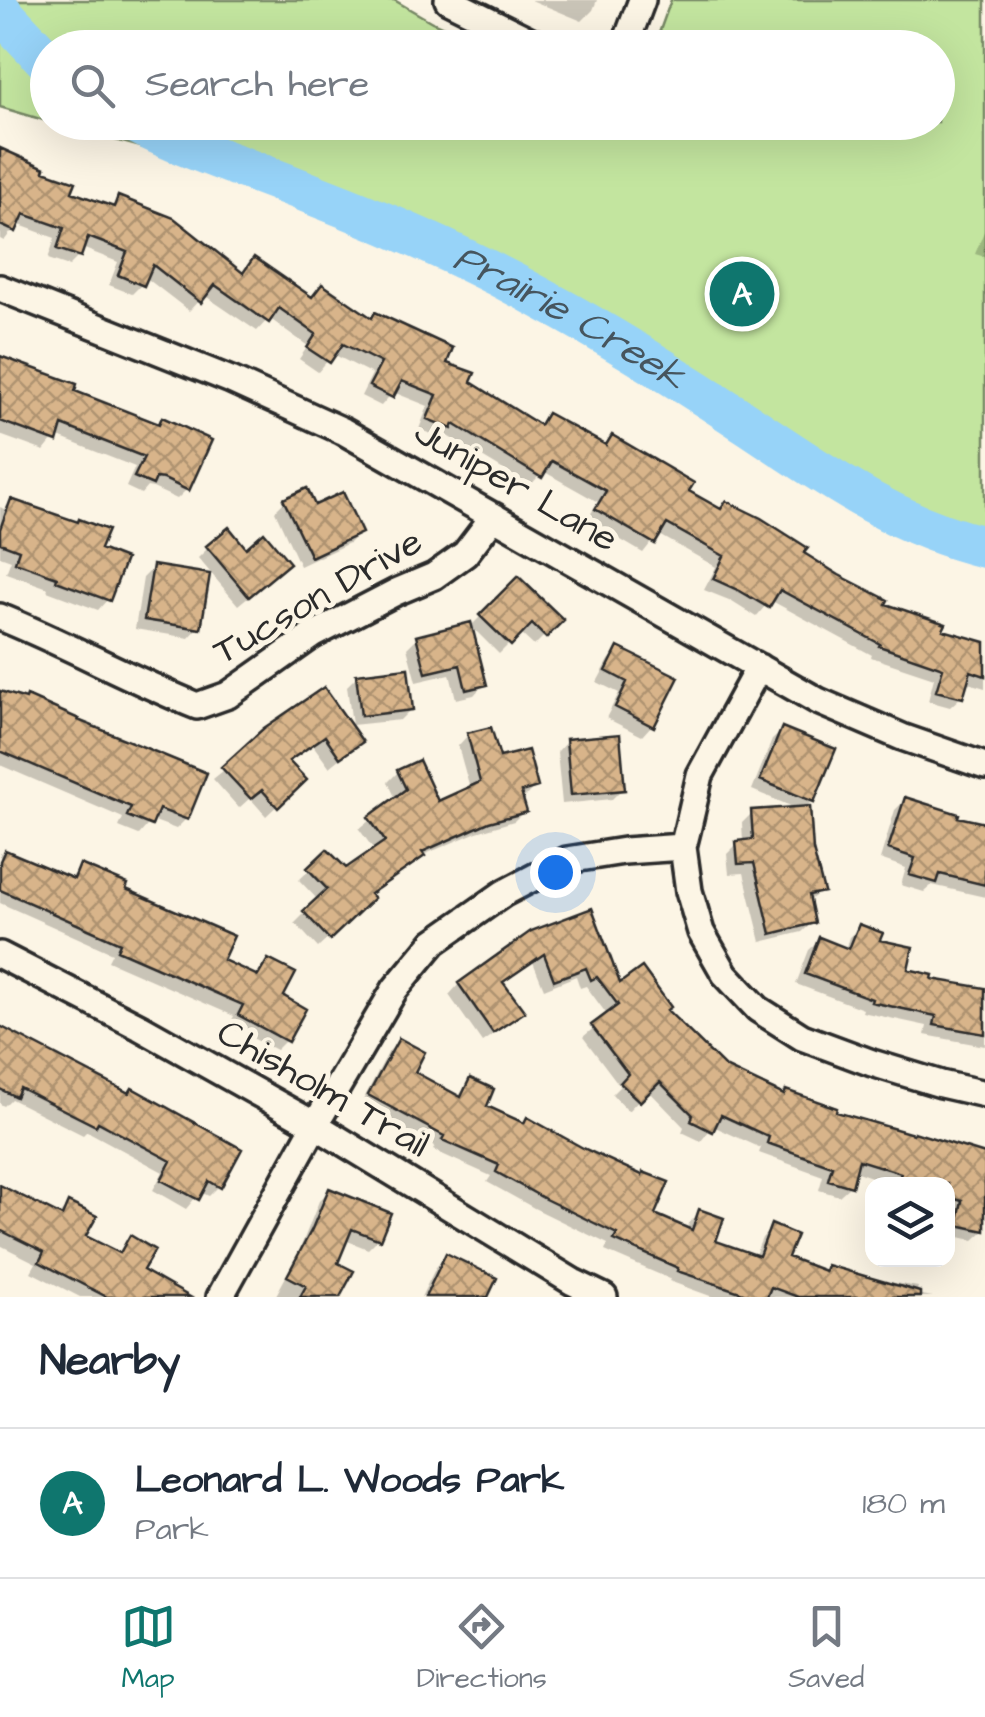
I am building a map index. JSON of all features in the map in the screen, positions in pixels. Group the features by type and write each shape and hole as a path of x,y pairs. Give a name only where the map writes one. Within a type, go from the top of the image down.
{"street":[{"path":"448,0 509,30"},
{"path":"631,30 642,0"},
{"name":"Juniper Lane","path":"0,288 197,366 343,431 818,701 902,737 985,766"},
{"name":"Tucson Drive","path":"0,617 197,706 228,694 313,635 434,576 465,554 494,516"},
{"path":"758,667 700,775 683,847 689,891 702,932 725,974 758,1009 802,1037 854,1057 985,1094"},
{"path":"220,1297 395,988 434,942 504,893 567,860 683,847"},
{"name":"Chisholm Trail","path":"0,955 140,1027 314,1125 569,1290 604,1297"}],"green space":[{"path":"0,0 394,0 450,30 30,30 30,116 0,107"},
{"path":"671,0 985,0 985,558 890,530 599,345 398,243 159,152 116,140 955,140 955,30 660,30"}],"building":[{"path":"0,148 45,168 44,171 76,182 72,192 114,207 118,196 174,218 243,273 254,257 312,297 322,284 372,318 375,312 453,348 447,363 475,373 471,382 540,425 547,413 606,445 612,435 694,483 689,491 721,509 726,501 761,518 808,548 804,553 888,600 886,604 946,624 943,630 985,642 985,676 971,671 963,698 936,691 943,668 879,646 780,590 769,608 713,579 724,556 667,524 655,544 595,509 606,491 552,461 542,478 454,424 452,429 427,419 437,395 402,381 393,398 369,386 381,363 343,344 330,363 307,348 316,334 279,308 269,323 215,285 201,303 153,265 144,286 118,275 127,252 88,237 81,257 57,249 64,228 24,214 16,232 0,225"},
{"path":"0,356 77,384 75,391 159,424 162,417 212,440 189,491 164,479 156,478 153,485 134,477 144,457 62,425 57,442 0,421"},
{"path":"307,488 315,505 343,492 362,533 311,557 283,499"},
{"path":"11,499 108,530 100,549 126,559 110,601 15,562 19,550 0,543 0,529"},
{"path":"229,527 246,548 264,532 290,563 249,597 206,546"},
{"path":"153,565 210,574 201,629 144,620"},
{"path":"518,576 564,620 546,638 532,624 511,646 479,615"},
{"path":"471,622 487,685 466,690 460,665 426,673 416,636"},
{"path":"618,647 679,677 654,727 615,707 627,682 606,671"},
{"path":"408,668 413,710 361,716 356,674"},
{"path":"324,687 363,742 340,758 325,736 289,761 307,780 278,808 262,790 251,799 221,767 264,728"},
{"path":"0,691 26,699 27,696 207,773 188,820 159,809 152,826 127,816 131,807 0,751"},
{"path":"491,727 500,757 528,750 538,787 521,792 527,812 489,822 422,852 425,856 370,894 374,898 330,940 303,911 327,889 307,868 327,849 346,868 385,841 368,817 406,789 397,770 419,760 438,801 480,782 467,733"},
{"path":"782,727 836,749 814,802 760,780"},
{"path":"620,734 625,790 571,795 566,739"},
{"path":"905,797 985,823 985,885 940,874 937,883 909,875 915,858 888,849"},
{"path":"810,806 813,850 824,892 809,895 815,923 771,934 754,863 738,864 736,841 753,839 751,810"},
{"path":"5,850 74,879 80,864 128,884 126,889 234,936 223,960 258,976 268,959 296,973 284,996 306,1009 288,1042 238,1015 243,1005 117,950 120,943 0,890 0,861"},
{"path":"592,908 620,983 642,967 671,1007 667,1010 725,1067 784,1095 786,1090 837,1108 836,1112 985,1154 985,1231 957,1225 962,1201 955,1199 955,1177 900,1177 901,1173 859,1160 852,1187 828,1180 832,1166 767,1143 769,1137 721,1115 713,1132 691,1121 693,1115 660,1082 640,1102 620,1083 628,1074 591,1025 618,1005 597,977 591,980 586,968 554,980 544,954 503,982 525,1012 493,1033 458,983 531,931"},
{"path":"859,924 883,933 880,940 913,947 908,969 933,975 932,979 985,988 985,1034 934,1025 936,1016 871,1002 872,999 805,974 819,937 849,949"},
{"path":"0,1026 129,1093 132,1088 242,1149 221,1188 209,1181 199,1200 161,1180 171,1161 98,1122 96,1126 20,1088 16,1097 0,1089"},
{"path":"399,1038 425,1052 415,1072 461,1097 470,1078 494,1089 487,1106 524,1123 527,1117 583,1148 642,1175 643,1172 669,1182 655,1214 692,1230 699,1209 724,1218 716,1241 759,1256 771,1224 797,1235 788,1257 825,1271 827,1265 920,1292 920,1297 798,1297 771,1287 767,1297 755,1297 677,1271 678,1268 614,1240 617,1234 496,1172 499,1165 442,1140 444,1136 368,1095"},
{"path":"0,1185 62,1216 68,1202 97,1216 86,1236 120,1253 130,1235 155,1250 143,1270 190,1297 107,1297 39,1262 44,1252 0,1230"},
{"path":"329,1188 391,1213 380,1240 352,1229 338,1263 354,1271 340,1297 300,1297 306,1286 287,1276"},
{"path":"446,1253 497,1278 488,1297 425,1297"}],"waterway":[{"name":"Prairie Creek","path":"0,11 30,43"},
{"name":"Prairie Creek","path":"173,140 375,219 489,271 623,345 863,497 921,526 985,547"}],"place":[{"name":"Leonard L. Woods Park","path":"742,294"}]}
